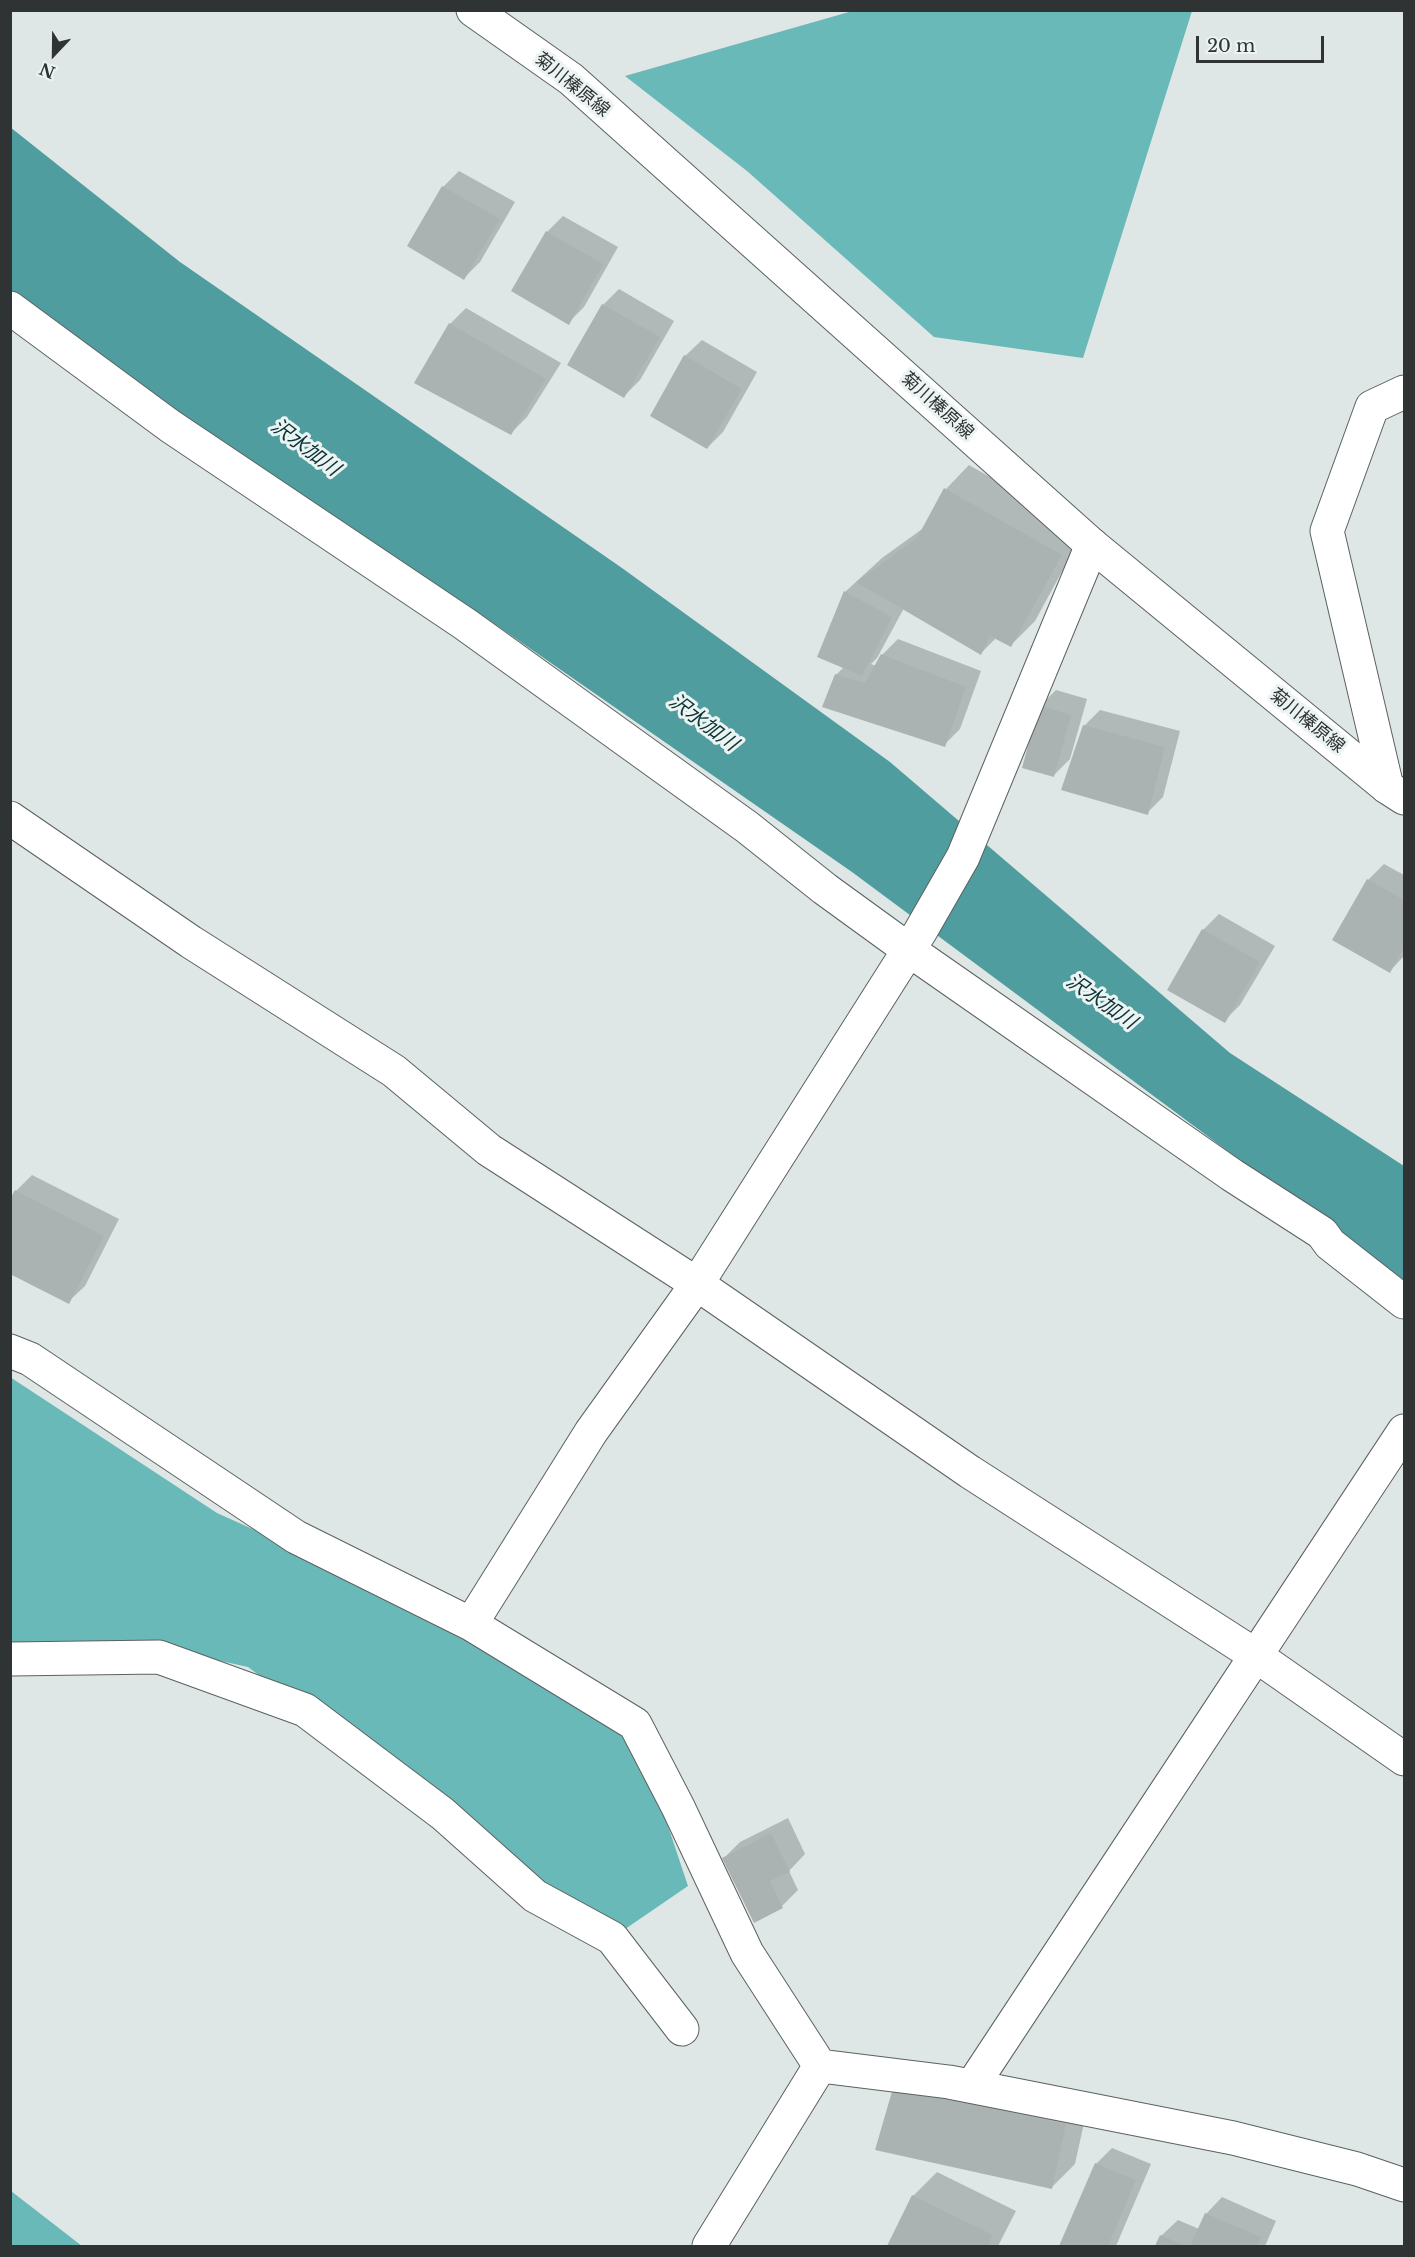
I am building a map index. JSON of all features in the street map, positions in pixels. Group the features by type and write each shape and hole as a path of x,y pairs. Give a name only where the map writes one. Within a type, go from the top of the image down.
{"street":[{"name":"菊川榛原線","path":"473,10 571,80 1092,545 1396,792"},
{"path":"10,308 170,426 465,624 747,827 825,889 915,941 1232,1175 1322,1233 1330,1244 1404,1302"},
{"path":"1396,792 1327,531 1372,407 1404,392"},
{"path":"471,1624 591,1432 696,1284 915,941 963,857 1092,545"},
{"path":"10,818 191,942 394,1071 489,1150 696,1284 970,1472 1255,1655 1404,1759"},
{"path":"10,1351 30,1359 296,1537 471,1624 634,1724 678,1807 747,1953 820,2066 972,2086 1233,2138 1358,2169 1404,2185"},
{"path":"972,2086 1404,1431"},
{"path":"11,1663 159,1657 305,1710 443,1814 535,1896 612,1938 682,2029"},
{"path":"709,2247 820,2066"}],"shaded area":[{"path":"856,10 1192,11 1083,358 934,337 747,171 625,76"},
{"path":"10,1377 217,1513 335,1566 615,1713 660,1802 688,1886 612,1938 248,1667 134,1642 11,1659"},
{"path":"11,2191 82,2246 11,2246"}],"water":[{"name":"沢水加川","path":"10,127 180,262 622,568 890,762 1230,1053 1404,1166 1404,1282 852,872 476,611 115,377 11,293"}],"building":[{"path":"442,186 500,219 464,280 407,246"},
{"path":"546,231 603,264 569,325 511,291"},
{"path":"602,304 660,337 624,398 567,365"},
{"path":"449,323 546,379 511,435 414,383"},
{"path":"684,355 742,389 707,449 650,416"},
{"path":"944,488 1062,555 1011,647 990,636 981,655 856,582 917,538"},
{"path":"844,591 892,617 862,676 817,657"},
{"path":"881,654 966,687 945,747 822,707 835,674 865,683"},
{"path":"1039,705 1071,715 1054,777 1022,768"},
{"path":"1083,725 1165,747 1148,815 1061,790"},
{"path":"1367,879 1404,900 1404,947 1390,973 1332,940"},
{"path":"1202,929 1260,962 1225,1023 1167,990"},
{"path":"15,1190 104,1236 69,1304 10,1274 10,1199"},
{"path":"771,1833 790,1872 770,1881 783,1908 754,1923 722,1858"},
{"path":"893,2088 1066,2124 1052,2189 875,2150"},
{"path":"1095,2163 1136,2180 1108,2246 1059,2246"},
{"path":"912,2195 993,2235 987,2246 887,2246"},
{"path":"1205,2213 1261,2237 1257,2246 1190,2246"},
{"path":"1160,2235 1186,2246 1155,2246"}]}
